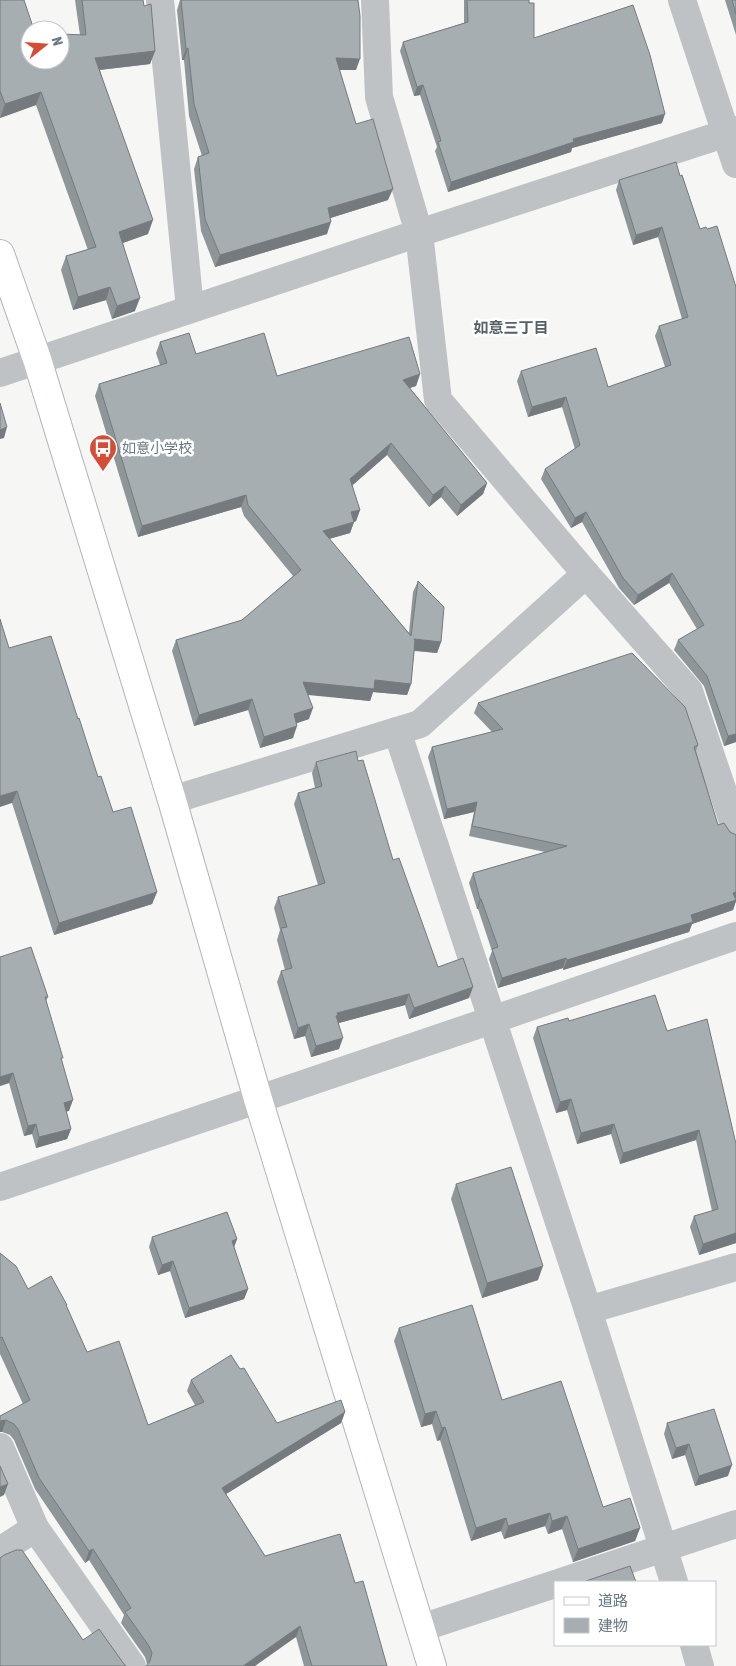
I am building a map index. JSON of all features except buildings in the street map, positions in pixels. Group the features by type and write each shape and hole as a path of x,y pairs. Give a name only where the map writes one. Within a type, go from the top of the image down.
{"street":[{"path":"160,0 190,310"},
{"path":"375,0 379,97 419,233 438,400 586,574 689,691 736,830"},
{"path":"682,0 731,132 736,164"},
{"path":"0,373 37,359 419,233 731,132"},
{"path":"0,254 37,359 172,800 258,1099 432,1666"},
{"path":"172,800 420,724 586,574"},
{"path":"397,731 588,1310 674,1581"},
{"path":"0,1188 736,936"},
{"path":"588,1310 736,1267"},
{"path":"0,1447 35,1528 132,1666"},
{"path":"564,1581 736,1524"},
{"path":"0,1551 35,1528"},
{"path":"421,1628 554,1584"},
{"path":"694,1646 700,1666"}],"place":[{"name":"如意小学校","path":"103,472"}],"district":[{"name":"如意三丁目","path":"511,327"}]}
